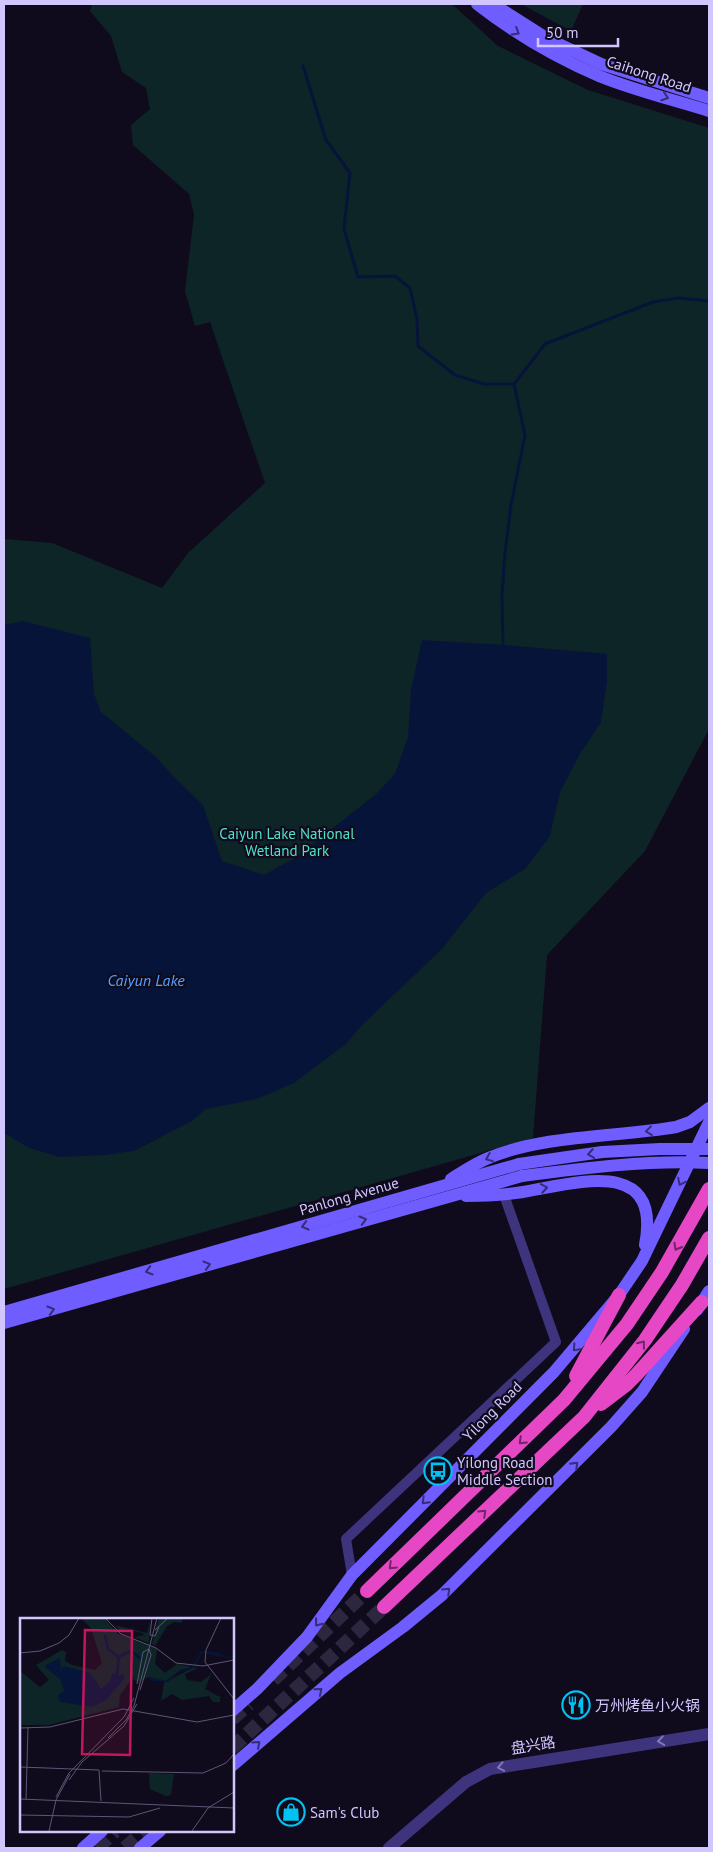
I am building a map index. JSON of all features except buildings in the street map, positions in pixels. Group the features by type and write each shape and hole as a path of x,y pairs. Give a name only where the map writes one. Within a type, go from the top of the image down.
{"highway":[{"path":"367,1591 564,1400 627,1324 662,1272 709,1189"},
{"path":"584,1417 645,1340 682,1285 709,1238"},
{"path":"564,1400 619,1295"},
{"path":"384,1607 584,1417 626,1385 706,1297"}],"main road":[{"name":"Caihong Road","path":"477,4 502,23 550,52 600,76 709,111"},
{"name":"Caihong Road","path":"493,4 548,40 601,64 709,98"},
{"path":"440,1193 479,1162 508,1151 552,1142 676,1127 690,1122 709,1108"},
{"name":"Yilong Road","path":"234,1709 257,1689 307,1637 352,1575 554,1372 619,1295 642,1261 709,1122"},
{"name":"Panlong Avenue","path":"4,1312 521,1170 602,1152 709,1149"},
{"name":"Panlong Avenue","path":"521,1170 659,1162 709,1163"},
{"path":"440,1193 504,1195 594,1180 619,1183 631,1188 640,1195 645,1206 648,1230 642,1261"},
{"name":"Panlong Avenue","path":"4,1323 440,1193"},
{"path":"234,1764 340,1673 442,1596 578,1462 642,1392 706,1297"},
{"path":"83,1848 101,1832"},
{"path":"140,1848 159,1832"}],"street":[{"path":"352,1575 346,1539 556,1342 504,1195"},
{"name":"盘兴路","path":"390,1848 466,1782 490,1769 709,1734"}],"green space":[{"name":"Caiyun Lake National Wetland Park","path":"92,4 452,4 498,46 588,90 709,128 709,729 645,851 547,955 533,1138 4,1289 4,539 52,543 162,588 188,553 265,483 210,322 195,326 185,291 194,215 189,194 133,145 131,125 150,109 146,88 122,72 111,36 90,11"},
{"path":"521,4 583,4 571,31"}],"water":[{"name":"Caiyun Lake","path":"23,621 90,638 94,694 101,712 156,757 203,805 222,861 264,875 295,858 376,794 395,774 408,737 411,690 422,640 607,654 607,682 601,722 580,754 560,792 550,836 525,869 486,893 442,949 361,1026 346,1044 294,1083 257,1099 206,1109 192,1121 134,1151 105,1155 59,1157 29,1148 4,1133 4,625"}],"waterway":[{"path":"303,66 326,140 350,173 344,229 358,277 395,276 410,288 417,319 418,346 455,375 484,384 514,384"},
{"path":"503,645 502,596 505,552 511,505 525,435 514,384 545,344 653,302 678,298 709,301"}],"tunnel":[{"path":"273,1680 367,1591"},
{"path":"234,1746 384,1607"},
{"path":"234,1717 249,1704"},
{"path":"97,1848 114,1832"},
{"path":"125,1848 143,1832"}],"place":[{"name":"Yilong Road Middle Section","path":"438,1471"},
{"name":"万州烤鱼小火锅","path":"576,1705"},
{"name":"Sam's Club","path":"291,1812"}]}
